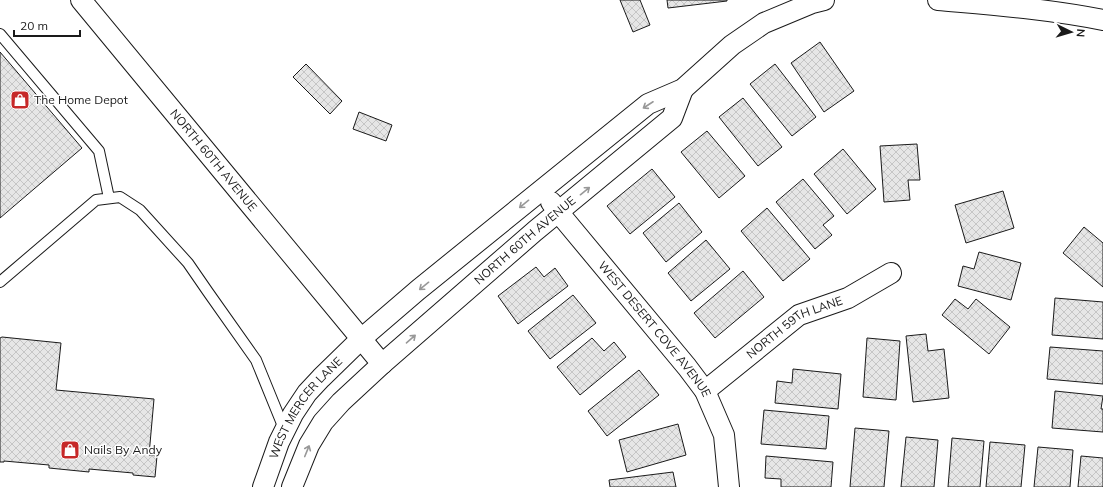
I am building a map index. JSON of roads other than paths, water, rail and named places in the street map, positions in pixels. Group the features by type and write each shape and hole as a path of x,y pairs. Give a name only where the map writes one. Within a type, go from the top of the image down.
{"street":[{"name":"NORTH 60TH AVENUE","path":"81,0 382,364 535,231 559,213 672,118 683,89"},
{"name":"NORTH 60TH AVENUE","path":"361,339 418,290 648,104 683,89 732,45 764,23 781,7 824,0"},
{"path":"938,0 1004,3 1103,20"},
{"name":"WEST DESERT COVE AVENUE","path":"543,189 559,213 705,390 724,436 729,487"},
{"name":"NORTH 59TH LANE","path":"705,390 799,315 848,298 891,273"},
{"name":"WEST MERCER LANE","path":"263,487 293,414 307,393 361,339"},
{"name":"WEST MERCER LANE","path":"292,487 309,445 323,422 341,402 382,364"}],"lane":[{"path":"0,34 99,151 109,198"},
{"path":"0,282 96,200 120,196 140,210 188,263 256,360 285,431"}],"place":[{"name":"The Home Depot","path":"20,100"},
{"name":"Nails By Andy","path":"70,450"}]}
